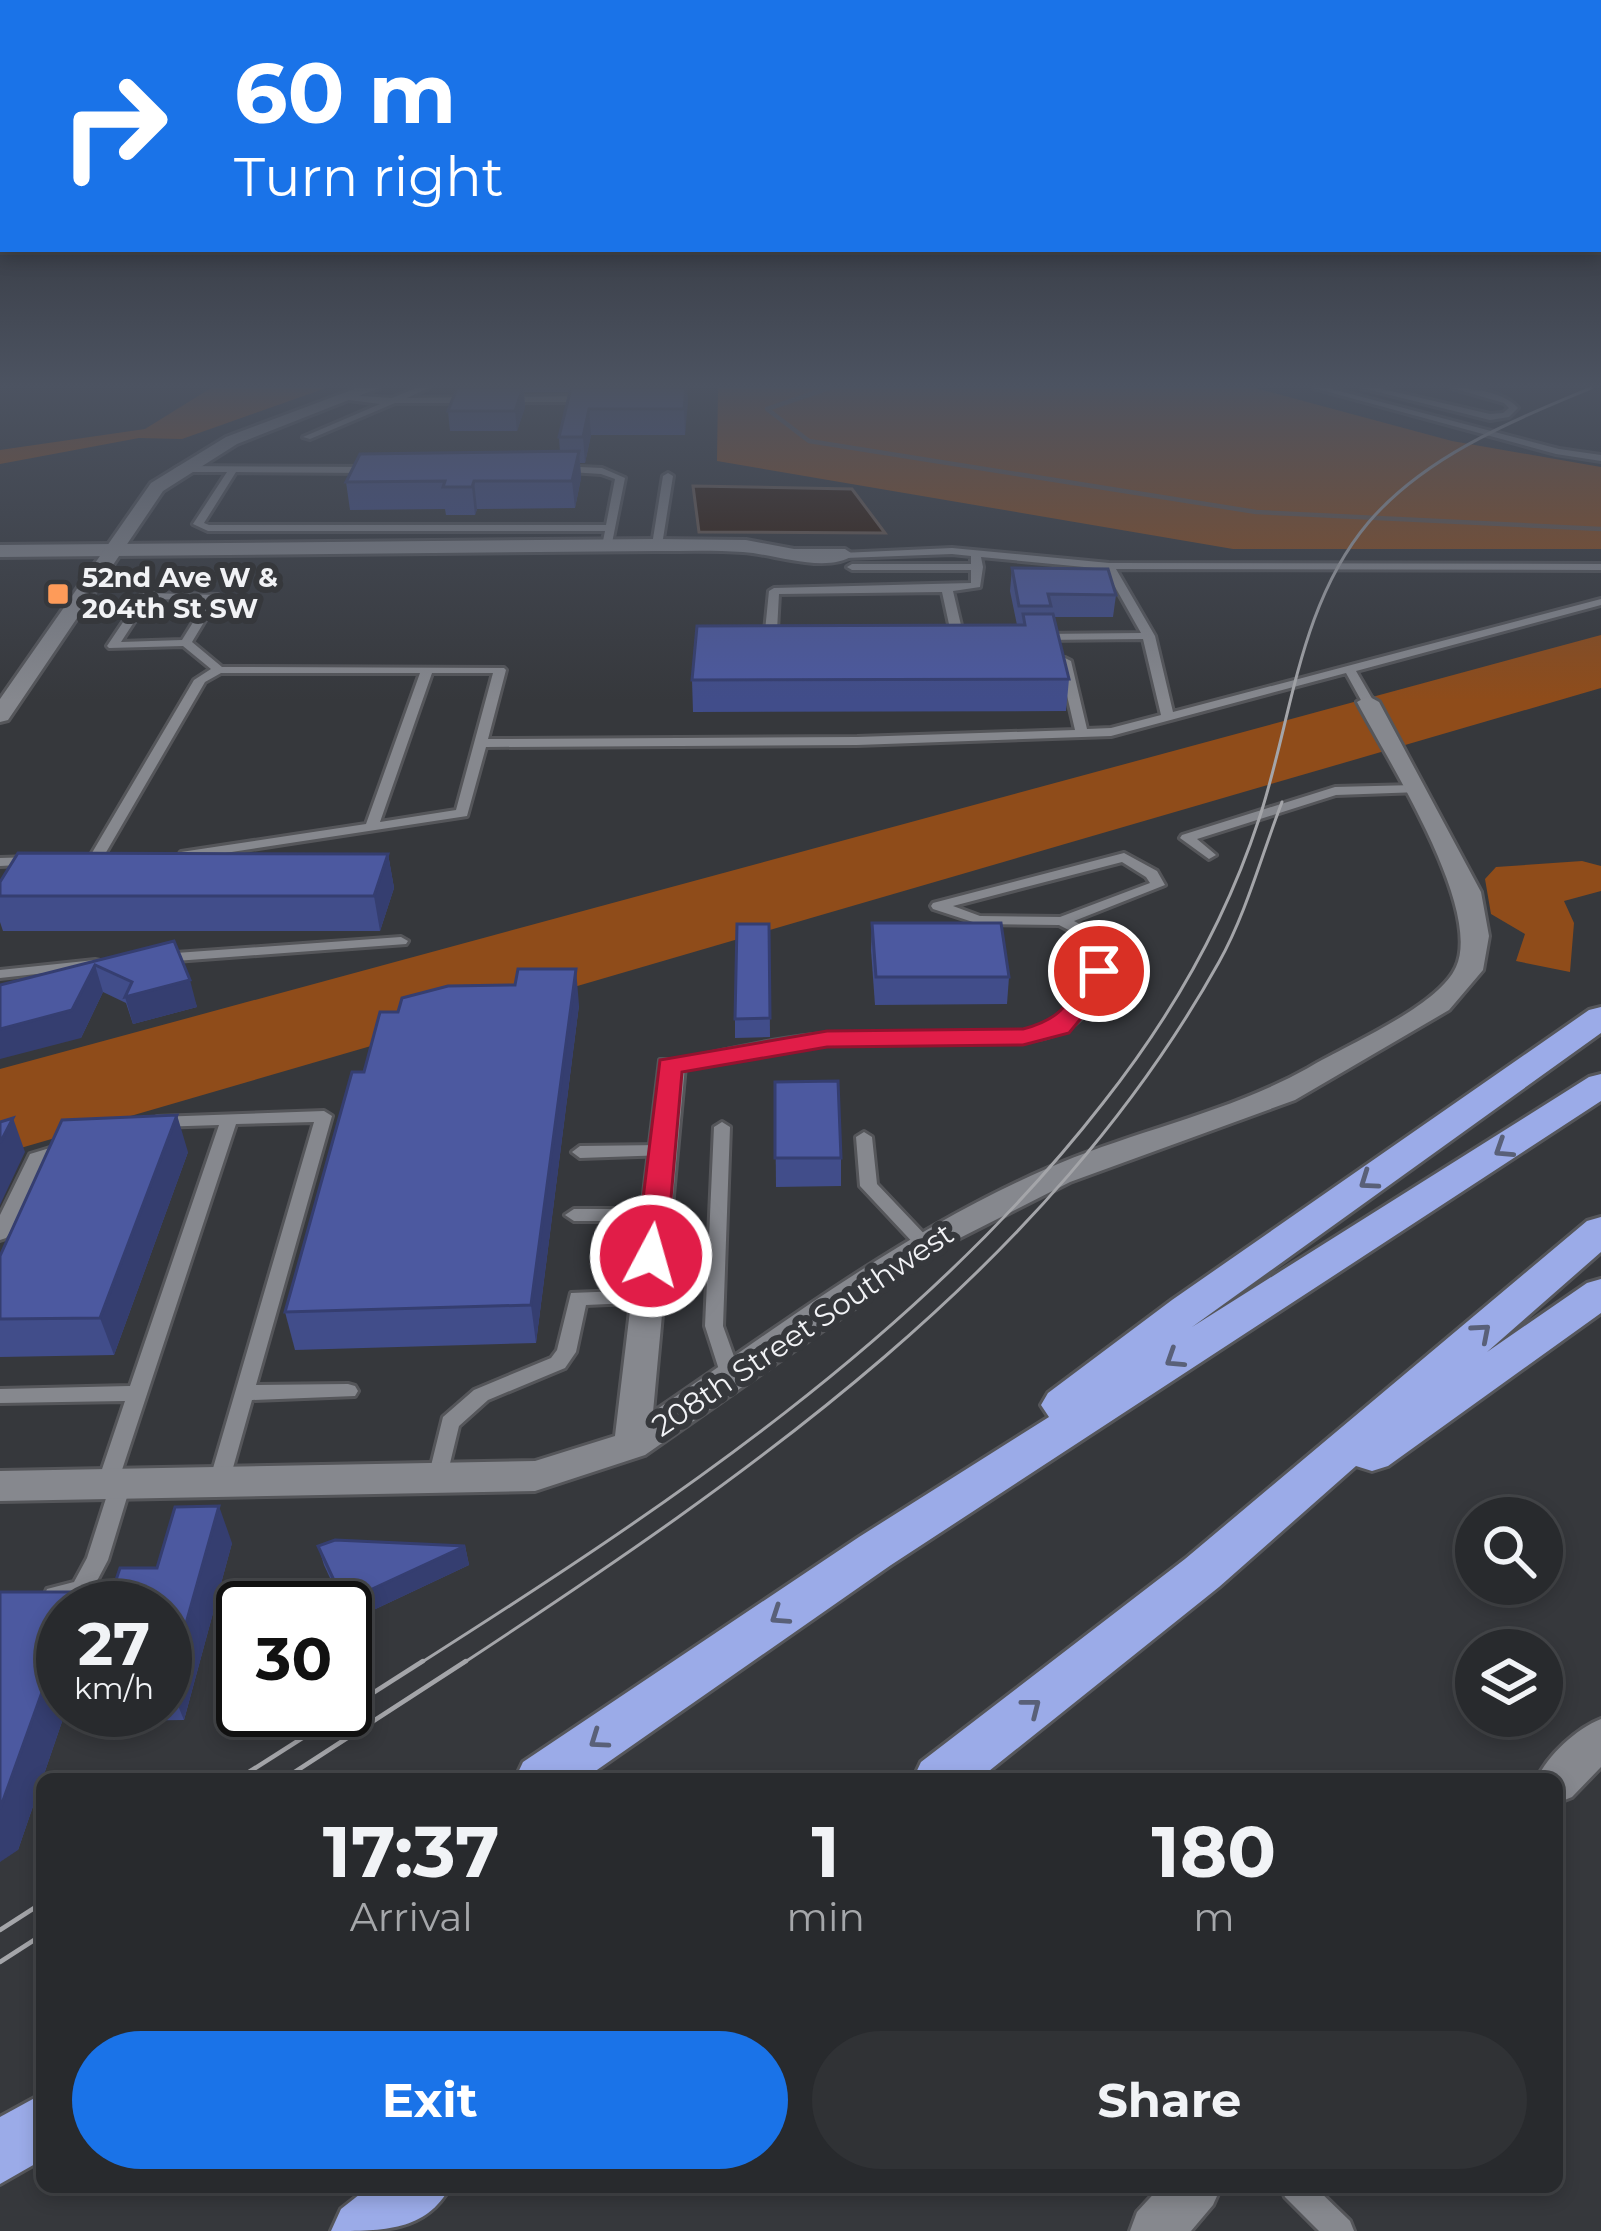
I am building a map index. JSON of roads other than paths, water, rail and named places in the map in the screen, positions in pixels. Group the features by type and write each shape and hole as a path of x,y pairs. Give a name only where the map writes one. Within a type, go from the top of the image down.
{"highway":[{"path":"875,1551 1186,1310 1601,1017"},
{"path":"550,1773 875,1551 1601,1085"},
{"path":"948,1773 1202,1573 1601,1230"},
{"path":"1202,1573 1601,1293"},
{"path":"0,2153 36,2128"},
{"path":"363,2231 411,2193"}],"street":[{"path":"0,715 154,492"},
{"path":"0,550 286,549 609,537 657,545 746,546 848,561"},
{"name":"208th Street Southwest","path":"0,1486 535,1476 632,1445 924,1244 1059,1175 1285,1093 1439,1004 1469,970 1476,936 1468,892 1368,702"},
{"path":"632,1445 670,1066"},
{"path":"1563,1777 1601,1738"},
{"path":"1156,2231 1190,2193"}],"lane":[{"path":"219,492 199,524 208,528 609,537 617,492"},
{"path":"657,545 665,492"},
{"path":"286,549 299,528"},
{"path":"802,638 779,638 771,631 774,591 976,585 977,560"},
{"path":"848,561 1601,567"},
{"path":"1109,566 1148,636 1168,718"},
{"path":"947,588 958,638"},
{"path":"186,644 214,597 146,596 113,646 186,644 219,670"},
{"path":"480,743 856,741 1111,732 1601,602"},
{"path":"1018,637 1148,636"},
{"path":"1059,637 1082,733"},
{"path":"935,638 978,638"},
{"path":"77,859 100,858 200,680 219,670 500,670 461,813 173,856"},
{"path":"371,827 427,670"},
{"path":"1350,670 1368,702"},
{"path":"1209,855 1186,838 1335,791 1415,789"},
{"path":"670,1066 827,1039 1023,1037 1060,1027 1088,995 1099,956 1097,939 1062,921 980,920 938,906 1124,857 1152,874 1158,885 1062,921"},
{"path":"0,862 58,860"},
{"path":"145,960 400,941"},
{"path":"0,974 122,962"},
{"path":"145,1125 167,1119 324,1116 219,1482"},
{"path":"85,1581 97,1560 138,1393 230,1118"},
{"path":"722,1127 714,1326 731,1376"},
{"path":"865,1137 869,1186 924,1244"},
{"path":"0,1234 36,1158 80,1145"},
{"path":"580,1152 661,1151"},
{"path":"574,1215 655,1215"},
{"path":"438,1478 450,1422 482,1395 557,1363 566,1352 578,1298 646,1297"},
{"path":"244,1393 348,1391"},
{"path":"0,1396 138,1393"},
{"path":"1301,2193 1340,2231"}],"waterway":[{"path":"1131,492 1256,512 1601,529"}],"tram line":[{"path":"419,1664 696,1479 872,1342 1031,1188 1103,1103 1173,1003 1213,932 1259,819 1311,627 1326,590 1368,523 1399,492"},
{"path":"462,1664 783,1440 980,1269 1069,1175 1149,1073 1229,943 1282,802"},
{"path":"247,1773 423,1661"},
{"path":"293,1773 466,1661"},
{"path":"0,1930 36,1907"},
{"path":"0,1962 36,1939"}],"place":[{"name":"52nd Ave W & 204th St SW","path":"58,594"}]}
